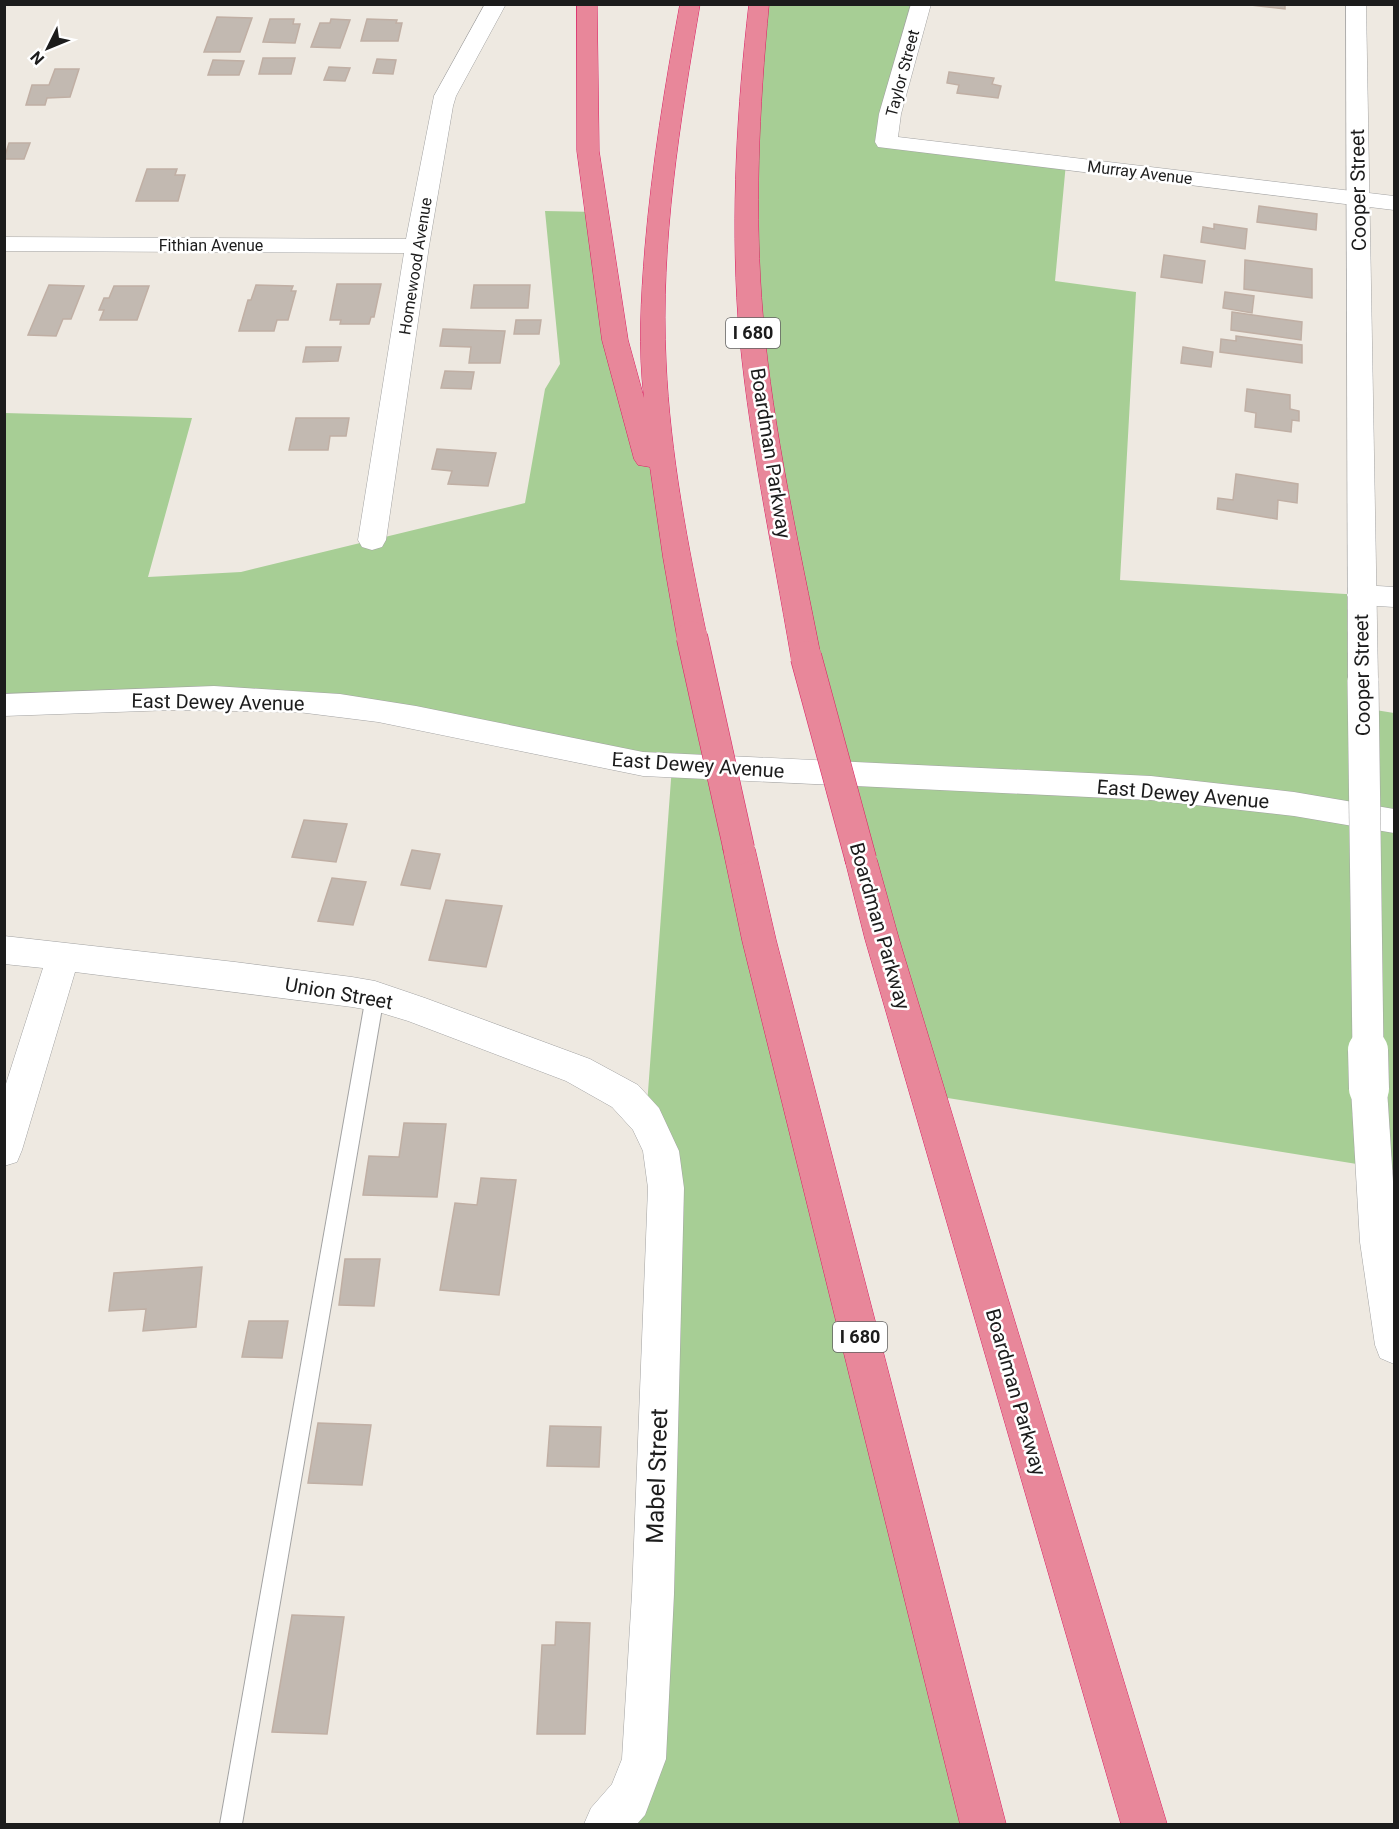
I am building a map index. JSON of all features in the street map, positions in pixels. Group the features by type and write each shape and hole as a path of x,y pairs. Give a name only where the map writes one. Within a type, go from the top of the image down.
{"highway":[{"path":"587,4 588,152 615,340 681,584"},
{"name":"I 680","path":"690,4 673,114 656,252 653,355 664,480 681,584 759,940 983,1824"},
{"name":"Boardman Parkway","path":"759,4 751,75 746,157 747,242 753,331 763,420 806,657 882,939 1144,1824"}],"street":[{"name":"Homewood Avenue","path":"372,540 417,246 445,96 496,4"},
{"name":"Taylor Street","path":"886,142 890,114 921,4"},
{"name":"Cooper Street","path":"1356,4 1361,595 1369,1089 1385,1168 1379,1242 1395,1345"},
{"name":"Murray Avenue","path":"886,142 1395,203"},
{"name":"Fithian Avenue","path":"4,244 417,246"},
{"path":"1361,595 1395,597"},
{"name":"East Dewey Avenue","path":"4,705 188,698 262,699 338,705 416,717 591,756 643,764 1151,788 1294,804 1395,821"},
{"name":"Union Street","path":"4,950 235,976 375,996 578,1070 625,1096 646,1119"},
{"path":"4,1150 63,957"},
{"name":"Mabel Street","path":"607,1824 629,1799 644,1759 652,1617 666,1188 661,1151 646,1119"}],"lane":[{"path":"231,1824 375,996"}],"green space":[{"path":"759,5 921,5 886,142 1066,163 1055,281 1136,292 1120,580 1361,595 1363,708 1394,713 1394,1170 929,1095 763,420 751,75"},
{"path":"545,211 597,212 615,340 681,584 759,940 983,1824 607,1824 629,1799 666,1188 646,1119 672,766 338,705 5,705 4,413 192,418 148,577 241,572 525,503 545,389 560,364"}],"building":[{"path":"1242,4 1285,4 1285,9"},
{"path":"217,17 252,18 240,52 204,52"},
{"path":"270,19 294,19 293,24 300,24 295,43 263,42"},
{"path":"331,19 350,20 340,48 311,47 320,23 330,23"},
{"path":"367,19 397,20 396,23 402,23 398,41 361,41"},
{"path":"263,58 295,58 291,74 259,74"},
{"path":"377,59 396,60 393,74 373,73"},
{"path":"213,60 244,61 239,75 208,75"},
{"path":"329,67 350,68 345,81 324,80"},
{"path":"55,69 79,69 70,97 47,98 45,105 26,105 32,85 49,85"},
{"path":"949,72 994,78 992,84 1001,86 998,98 957,93 959,85 947,83"},
{"path":"9,143 30,143 24,159 4,159"},
{"path":"147,169 177,169 175,175 185,175 178,201 136,201"},
{"path":"1259,206 1317,214 1316,230 1257,222"},
{"path":"1214,224 1247,229 1245,249 1201,242 1203,227 1214,229"},
{"path":"1164,255 1205,261 1202,283 1161,277"},
{"path":"1245,260 1312,269 1312,298 1244,289"},
{"path":"337,284 381,284 374,317 371,317 369,324 340,324 341,320 330,320"},
{"path":"49,285 84,286 71,319 63,319 56,336 28,335"},
{"path":"256,285 293,286 291,291 296,291 288,320 277,320 274,331 239,331 248,300 251,300"},
{"path":"474,285 530,285 528,308 471,308"},
{"path":"114,286 149,286 137,320 100,320 104,310 99,310 104,298 109,298"},
{"path":"1225,292 1254,296 1252,313 1223,308"},
{"path":"1232,312 1302,322 1301,340 1231,330"},
{"path":"516,320 541,320 539,334 514,334"},
{"path":"443,329 505,331 500,363 469,363 471,347 440,346"},
{"path":"1236,336 1302,345 1302,363 1220,352 1221,339 1236,341"},
{"path":"306,347 341,347 338,361 303,362"},
{"path":"1183,347 1213,352 1211,367 1181,363"},
{"path":"445,371 474,372 471,389 441,388"},
{"path":"1247,389 1290,395 1290,409 1299,411 1299,421 1292,420 1291,432 1255,427 1256,413 1245,411"},
{"path":"296,418 349,418 346,436 330,436 328,450 289,450"},
{"path":"437,449 496,453 488,486 448,484 452,471 432,469"},
{"path":"1236,474 1298,484 1297,503 1278,500 1277,519 1217,509 1218,498 1233,500"},
{"path":"304,820 347,824 336,862 292,857"},
{"path":"412,850 440,854 430,889 401,885"},
{"path":"332,878 366,882 353,925 318,921"},
{"path":"446,900 502,906 486,967 429,960"},
{"path":"404,1123 446,1124 437,1197 363,1195 369,1156 399,1157"},
{"path":"481,1178 516,1180 499,1295 440,1290 455,1203 477,1205"},
{"path":"345,1259 380,1259 374,1306 339,1305"},
{"path":"202,1267 196,1327 143,1331 146,1309 109,1311 114,1273"},
{"path":"249,1321 288,1321 282,1358 242,1357"},
{"path":"318,1423 371,1425 362,1485 308,1483"},
{"path":"550,1426 601,1427 599,1467 547,1466"},
{"path":"292,1615 344,1617 327,1734 272,1732"},
{"path":"556,1622 590,1623 585,1734 537,1734 542,1645 555,1645"}]}
